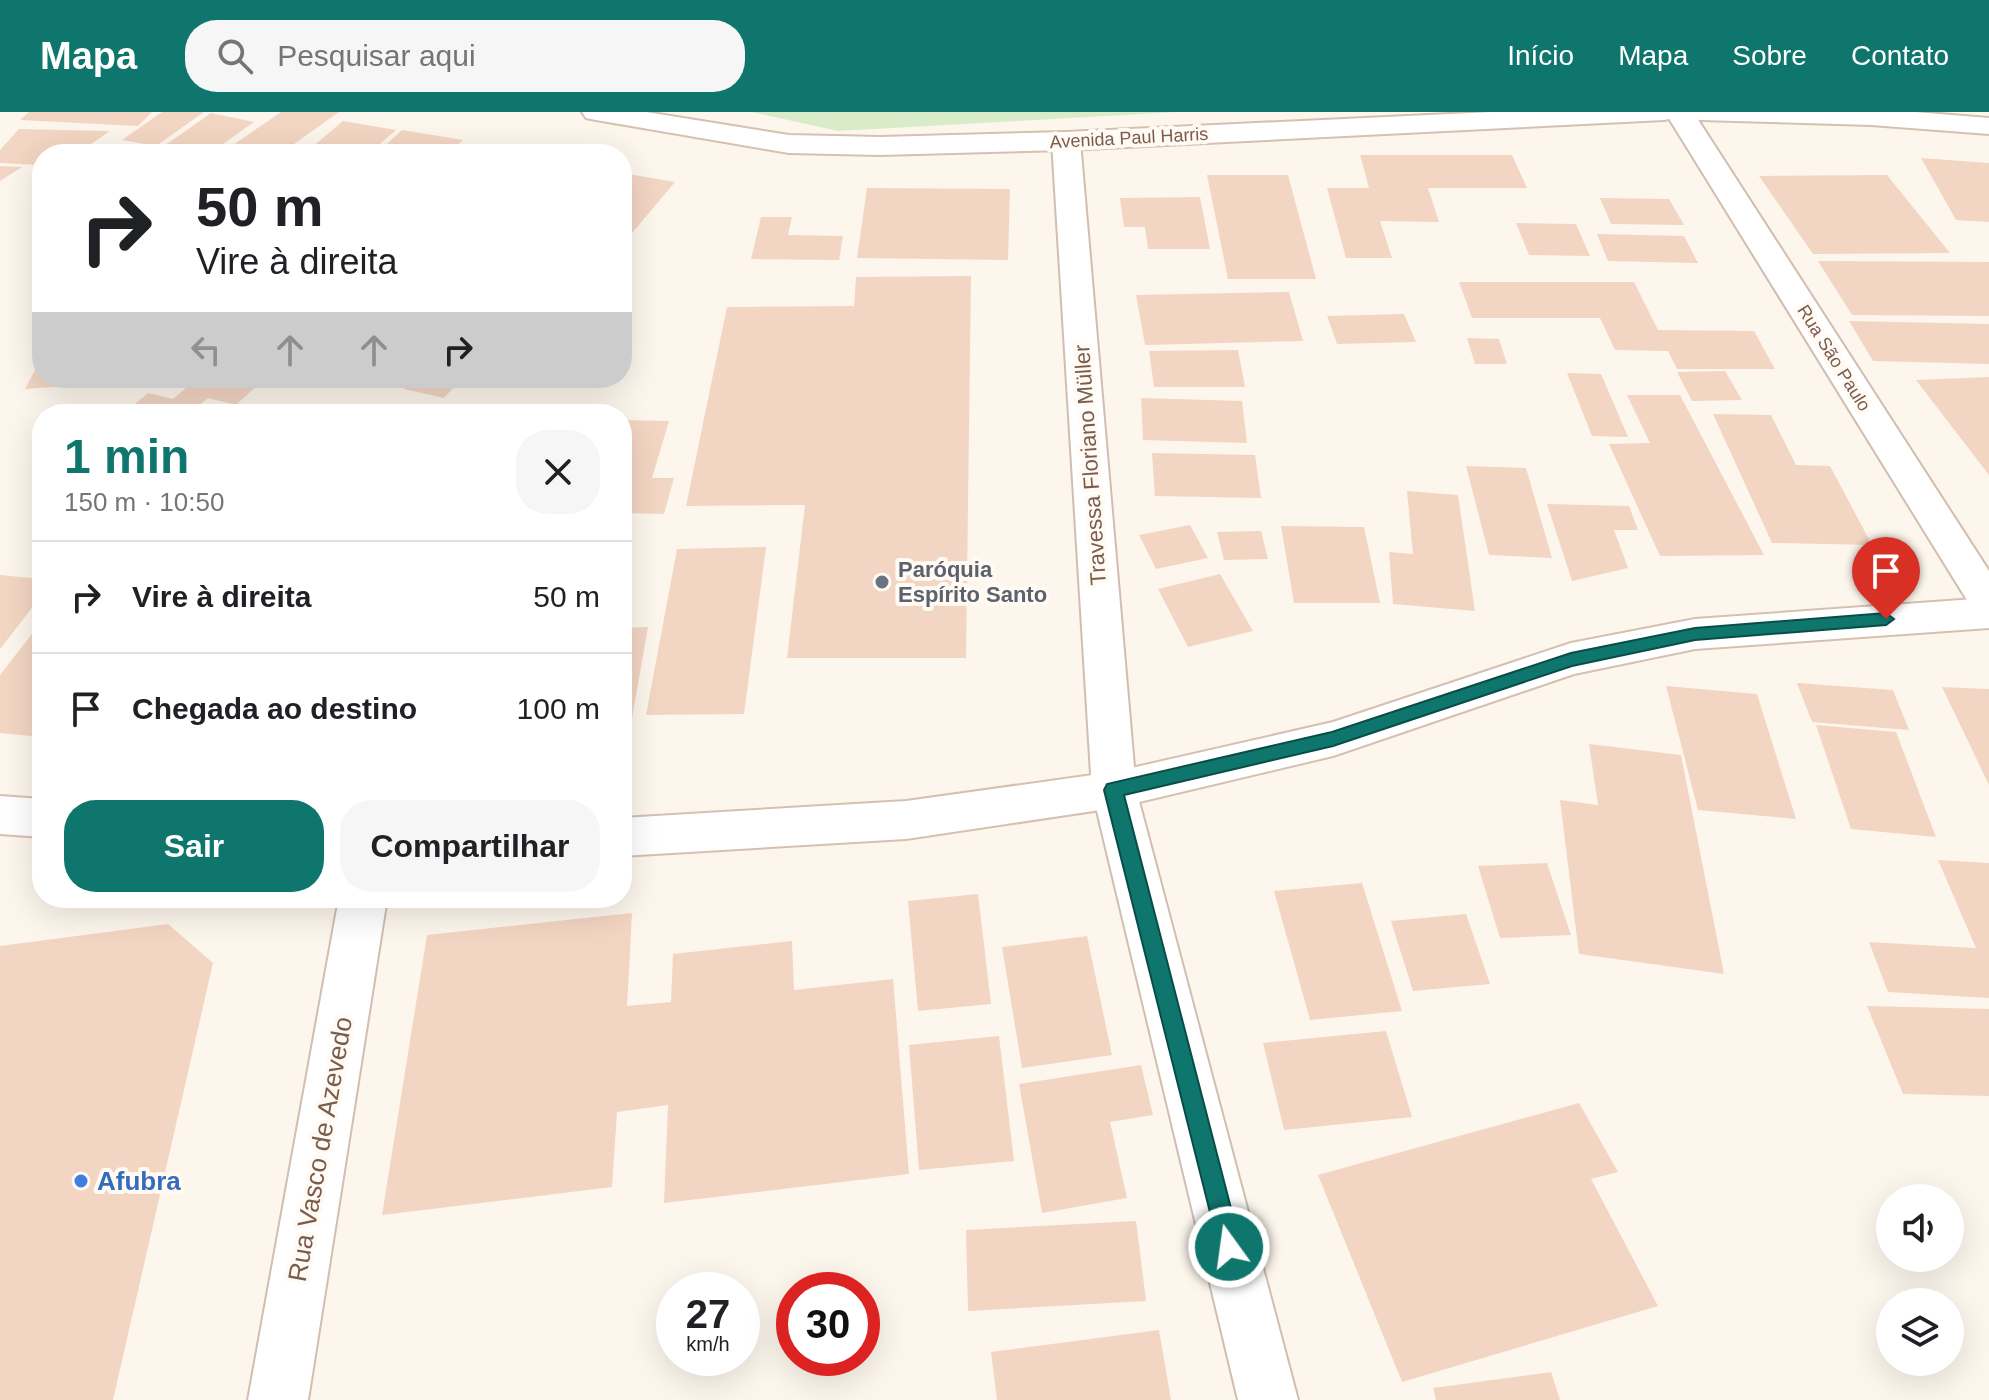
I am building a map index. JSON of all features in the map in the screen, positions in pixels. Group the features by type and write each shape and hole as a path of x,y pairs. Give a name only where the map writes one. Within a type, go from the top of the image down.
{"main road":[{"name":"Avenida Paul Harris","path":"596,112 789,144 880,146 1066,141 1664,112"},
{"name":"Rua São Paulo","path":"1679,112 1989,603"},
{"path":"1700,112 1871,117 1989,126"},
{"name":"Travessa Floriano Müller","path":"1066,141 1114,790 1268,1400"},
{"path":"632,836 906,820 1114,790 1333,739 1571,659 1695,634 1989,613"},
{"path":"0,815 32,817"},
{"name":"Rua Vasco de Azevedo","path":"278,1400 361,908"}],"green space":[{"path":"752,112 1177,112 838,131"}],"building":[{"path":"29,112 152,112 138,126 20,120"},
{"path":"162,112 204,112 159,144 122,140"},
{"path":"281,112 339,112 294,144 235,144"},
{"path":"211,113 254,122 223,144 167,144"},
{"path":"343,121 396,130 380,144 316,144"},
{"path":"19,129 110,131 91,144 32,144 32,165 0,163 0,150"},
{"path":"402,130 463,140 459,144 387,144"},
{"path":"1360,155 1512,155 1527,188 1428,188 1439,222 1380,221 1392,258 1346,258 1327,188 1369,188"},
{"path":"1921,158 1989,163 1989,222 1956,220"},
{"path":"0,166 22,167 0,181"},
{"path":"632,175 675,182 632,233"},
{"path":"1207,175 1288,175 1316,279 1228,279"},
{"path":"1887,175 1950,253 1813,254 1759,176"},
{"path":"867,188 1010,189 1008,260 857,258"},
{"path":"1200,197 1210,249 1148,249 1145,227 1124,227 1120,198"},
{"path":"1600,198 1669,199 1684,225 1611,224"},
{"path":"761,217 792,217 788,235 843,236 839,260 751,259"},
{"path":"1516,223 1576,224 1590,256 1529,255"},
{"path":"1597,234 1684,236 1698,263 1608,261"},
{"path":"1818,261 1989,262 1989,316 1852,315"},
{"path":"971,276 966,658 787,658 805,505 686,506 727,307 854,306 856,277"},
{"path":"1459,282 1634,282 1658,330 1754,331 1775,369 1677,369 1668,351 1615,350 1600,318 1472,318"},
{"path":"1289,292 1303,341 1145,345 1136,295"},
{"path":"1404,314 1416,342 1337,344 1327,316"},
{"path":"1849,321 1989,324 1989,364 1873,361"},
{"path":"1467,338 1499,339 1507,364 1475,364"},
{"path":"1238,350 1245,387 1154,387 1149,351"},
{"path":"1725,371 1742,400 1692,401 1677,372"},
{"path":"1567,373 1601,374 1628,437 1592,436"},
{"path":"32,376 32,388 39,388 25,389"},
{"path":"1989,377 1989,475 1916,380"},
{"path":"186,388 254,388 237,404 208,398 201,404 135,404 148,393 173,399"},
{"path":"405,388 453,388 444,398"},
{"path":"1627,395 1680,395 1764,555 1660,556 1609,444 1650,443"},
{"path":"1141,398 1242,401 1247,443 1143,440"},
{"path":"1713,414 1771,415 1796,465 1830,466 1872,545 1772,543"},
{"path":"632,420 669,421 652,478 674,478 664,514 632,513"},
{"path":"1152,453 1255,455 1261,498 1155,496"},
{"path":"1466,466 1526,468 1552,558 1489,555"},
{"path":"1407,491 1458,495 1475,611 1393,604 1389,552 1413,554"},
{"path":"1547,504 1629,506 1638,530 1614,530 1628,568 1572,581"},
{"path":"1190,525 1208,558 1156,569 1139,535"},
{"path":"1281,526 1364,527 1380,603 1294,603"},
{"path":"1261,531 1268,559 1224,560 1217,532"},
{"path":"766,547 744,714 646,715 677,549"},
{"path":"1220,574 1253,631 1188,647 1158,589"},
{"path":"0,575 32,578 32,608 0,649"},
{"path":"648,627 632,719 632,628"},
{"path":"32,634 32,736 0,733 0,675"},
{"path":"1797,683 1893,690 1909,730 1812,722"},
{"path":"1666,686 1757,694 1796,819 1698,810"},
{"path":"1942,687 1989,689 1989,785"},
{"path":"1816,725 1896,732 1936,837 1851,829"},
{"path":"1589,744 1681,755 1724,974 1579,954 1560,800 1598,805"},
{"path":"1938,860 1989,863 1989,998 1888,992 1869,942 1976,948"},
{"path":"1547,863 1571,935 1500,938 1478,866"},
{"path":"1362,883 1402,1011 1310,1020 1274,891"},
{"path":"978,894 991,1004 918,1011 908,901"},
{"path":"632,913 627,1006 671,1002 673,954 792,941 794,990 893,979 909,1174 664,1203 668,1105 617,1112 612,1187 382,1215 427,935"},
{"path":"1466,914 1490,984 1413,991 1391,921"},
{"name":"Afubra","path":"168,924 213,963 113,1400 0,1400 0,946"},
{"path":"1087,936 1112,1055 1022,1068 1002,947"},
{"path":"1867,1006 1989,1009 1989,1096 1903,1094"},
{"path":"1386,1031 1412,1117 1284,1130 1263,1043"},
{"path":"999,1036 1014,1161 919,1170 909,1045"},
{"path":"1141,1065 1153,1115 1110,1122 1127,1198 1042,1213 1019,1084"},
{"path":"1579,1103 1618,1172 1591,1179 1658,1306 1402,1382 1318,1175"},
{"path":"1136,1221 1146,1301 968,1311 966,1230"},
{"path":"1159,1330 1171,1400 997,1400 991,1352"},
{"path":"1551,1372 1560,1400 1436,1400 1433,1388"}],"place":[{"name":"Paróquia Espírito Santo","path":"882,582"},
{"name":"Afubra","path":"81,1181"}],"route":[{"path":"1229,1247 1114,790 1333,739 1571,659 1695,634 1886,619"}]}
